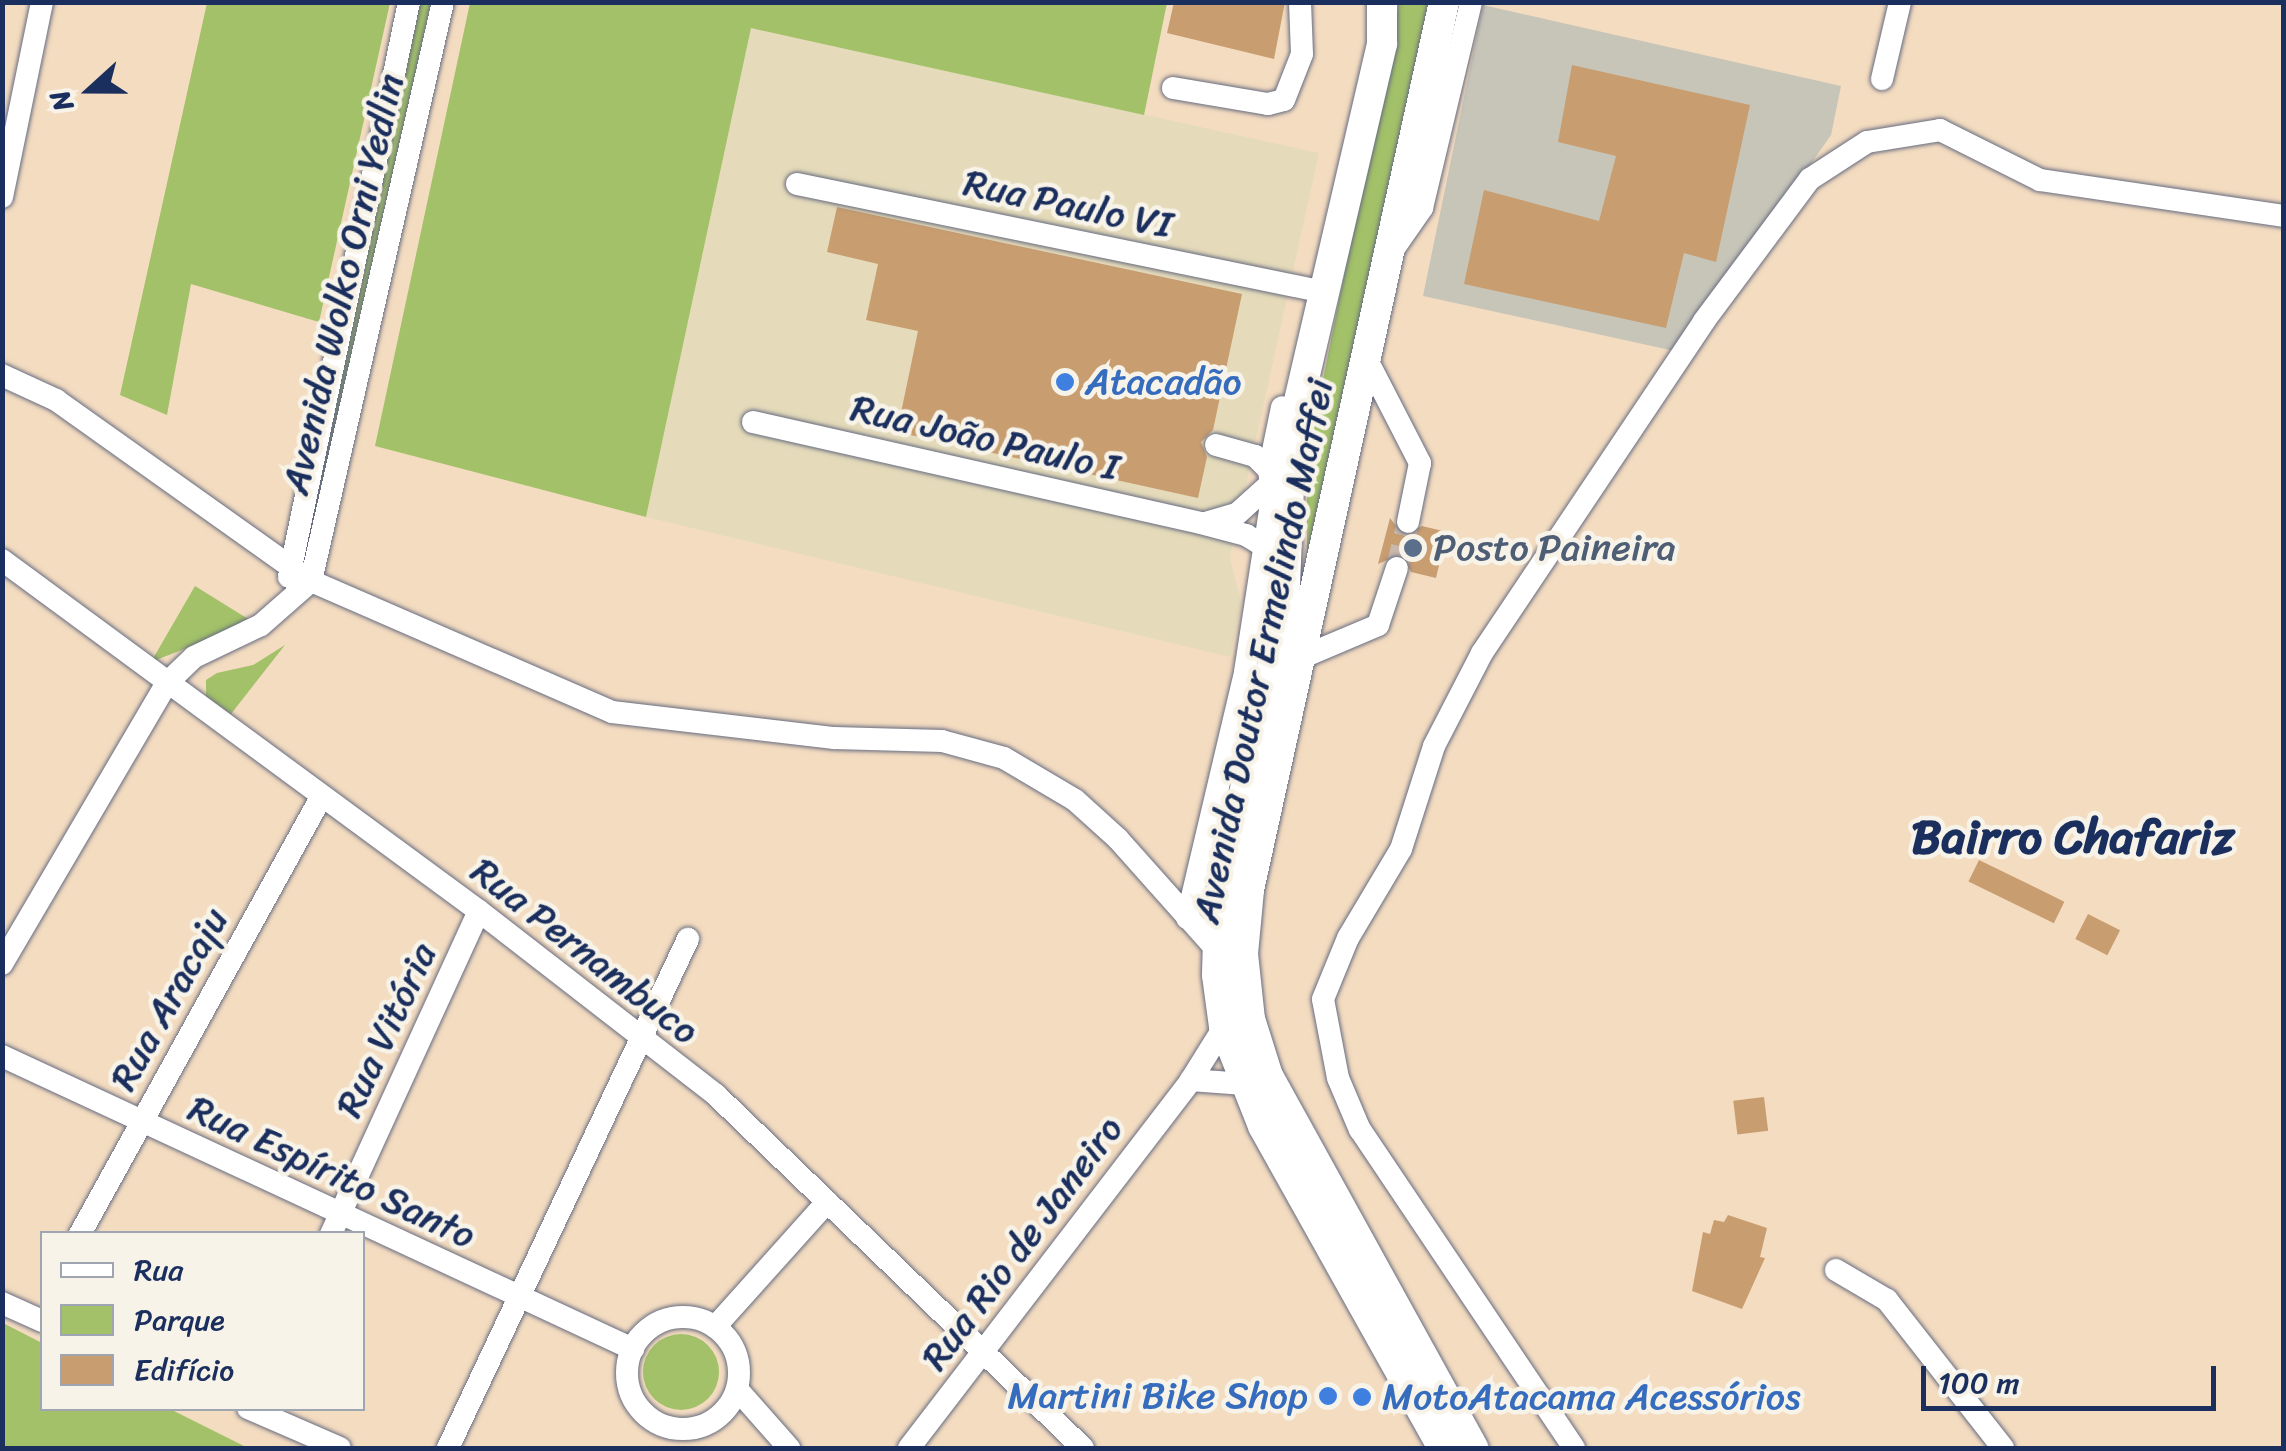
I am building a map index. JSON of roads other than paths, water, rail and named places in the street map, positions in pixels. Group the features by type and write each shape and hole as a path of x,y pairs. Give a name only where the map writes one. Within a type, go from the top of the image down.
{"main road":[{"name":"Avenida Doutor Ermelindo Maffei","path":"1382,2 1382,44 1288,456 1276,552 1284,613 1219,906 1216,950 1224,1027 1244,1084 1439,1446"},
{"name":"Avenida Doutor Ermelindo Maffei","path":"1444,2 1384,262 1244,922 1250,1019 1282,1106 1473,1448"}],"street":[{"path":"2,197 11,100 42,2"},
{"name":"Avenida Wolko Orni Yedlin","path":"288,602 290,566 409,2"},
{"name":"Avenida Wolko Orni Yedlin","path":"311,581 443,2"},
{"path":"1173,88 1268,104 1284,100 1302,54 1300,2"},
{"path":"1384,262 1422,208 1471,2"},
{"path":"1882,79 1900,2"},
{"path":"1574,1448 1360,1130 1338,1078 1323,999 1348,938 1401,849 1434,746 1482,653 1704,322 1810,179 1867,142 1940,130 2040,180 2284,216"},
{"name":"Rua Paulo VI","path":"797,184 1324,292"},
{"path":"1364,354 1420,464 1408,522"},
{"path":"1187,918 1276,552 1270,487 1275,439 1287,389 1306,373"},
{"path":"2,375 56,400 311,581 612,712 834,738 942,741 1004,758 1075,800 1216,950"},
{"name":"Rua João Paulo I","path":"753,422 1202,523 1276,552"},
{"path":"1216,446 1246,452 1275,439"},
{"path":"1246,452 1270,487"},
{"path":"1202,523 1237,514 1270,487"},
{"name":"Rua Pernambuco","path":"2,560 320,799 479,911 716,1095 1084,1448"},
{"path":"1298,658 1378,625 1396,568"},
{"path":"2,964 166,683 194,657 261,625 311,581"},
{"name":"Rua Aracaju","path":"82,1231 320,799"},
{"name":"Rua Vitória","path":"335,1224 479,911"},
{"path":"448,1448 522,1299 688,939"},
{"name":"Rua Rio de Janeiro","path":"909,1448 1191,1080 1224,1027"},
{"name":"Rua Espírito Santo","path":"2,1056 142,1121 335,1224"},
{"path":"1191,1080 1244,1084"},
{"path":"715,1328 827,1202"},
{"name":"Rua Espírito Santo","path":"365,1236 633,1349"},
{"path":"1836,1270 1887,1300 2003,1448"},
{"path":"2,1303 40,1313"},
{"path":"688,1318 715,1328 737,1359 737,1389 709,1423 666,1426 634,1399 628,1375 633,1349 669,1319 688,1318"},
{"path":"737,1389 789,1448"},
{"path":"254,1411 332,1447"},
{"path":"654,1448 666,1426"}],"tunnel":[{"path":"1397,568 1408,522"}],"place":[{"name":"Atacadão","path":"1065,382"},
{"name":"Posto Paineira","path":"1413,548"},
{"name":"Martini Bike Shop","path":"1328,1396"},
{"name":"MotoAtacama Acessórios","path":"1362,1397"}],"district":[{"name":"Bairro Chafariz","path":"2073,837"}]}
